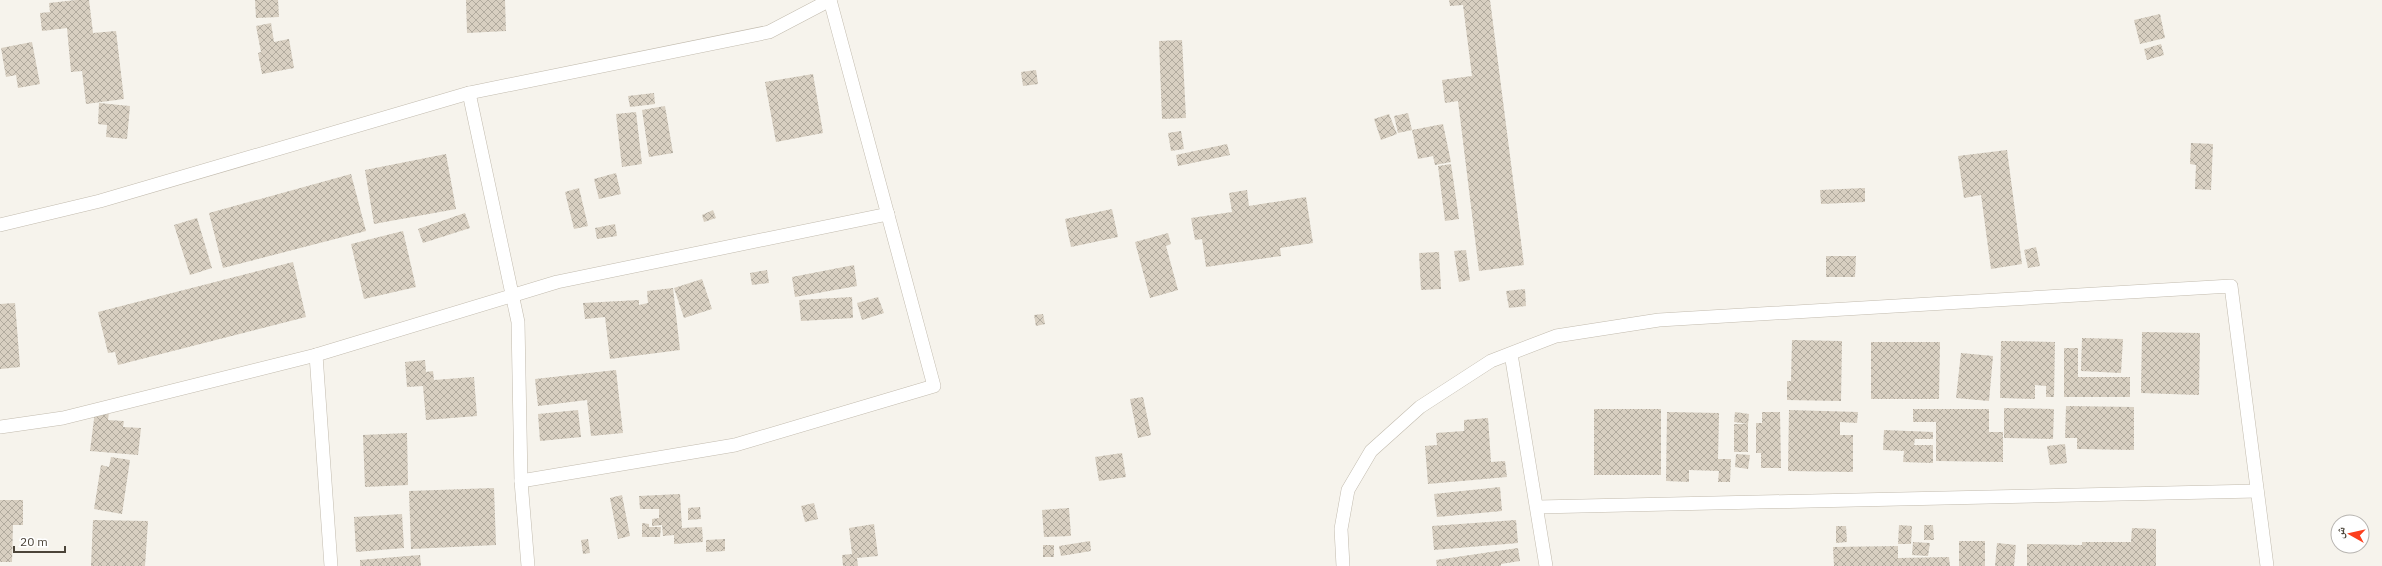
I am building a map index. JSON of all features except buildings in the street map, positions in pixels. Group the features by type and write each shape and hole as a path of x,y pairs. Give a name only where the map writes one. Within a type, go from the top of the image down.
{"street":[{"path":"0,225 100,201 469,93 769,32 830,0 934,386 735,445 521,481"},
{"path":"469,93 518,322 521,481 528,566"},
{"path":"0,427 62,418 316,355 557,282 888,214"},
{"path":"1343,566 1341,529 1348,490 1371,451 1420,407 1491,362 1556,336 1659,320 2231,286 2266,566"},
{"path":"1511,354 1538,506 1546,566"},
{"path":"316,355 331,566"},
{"path":"1538,506 2257,491"}]}
